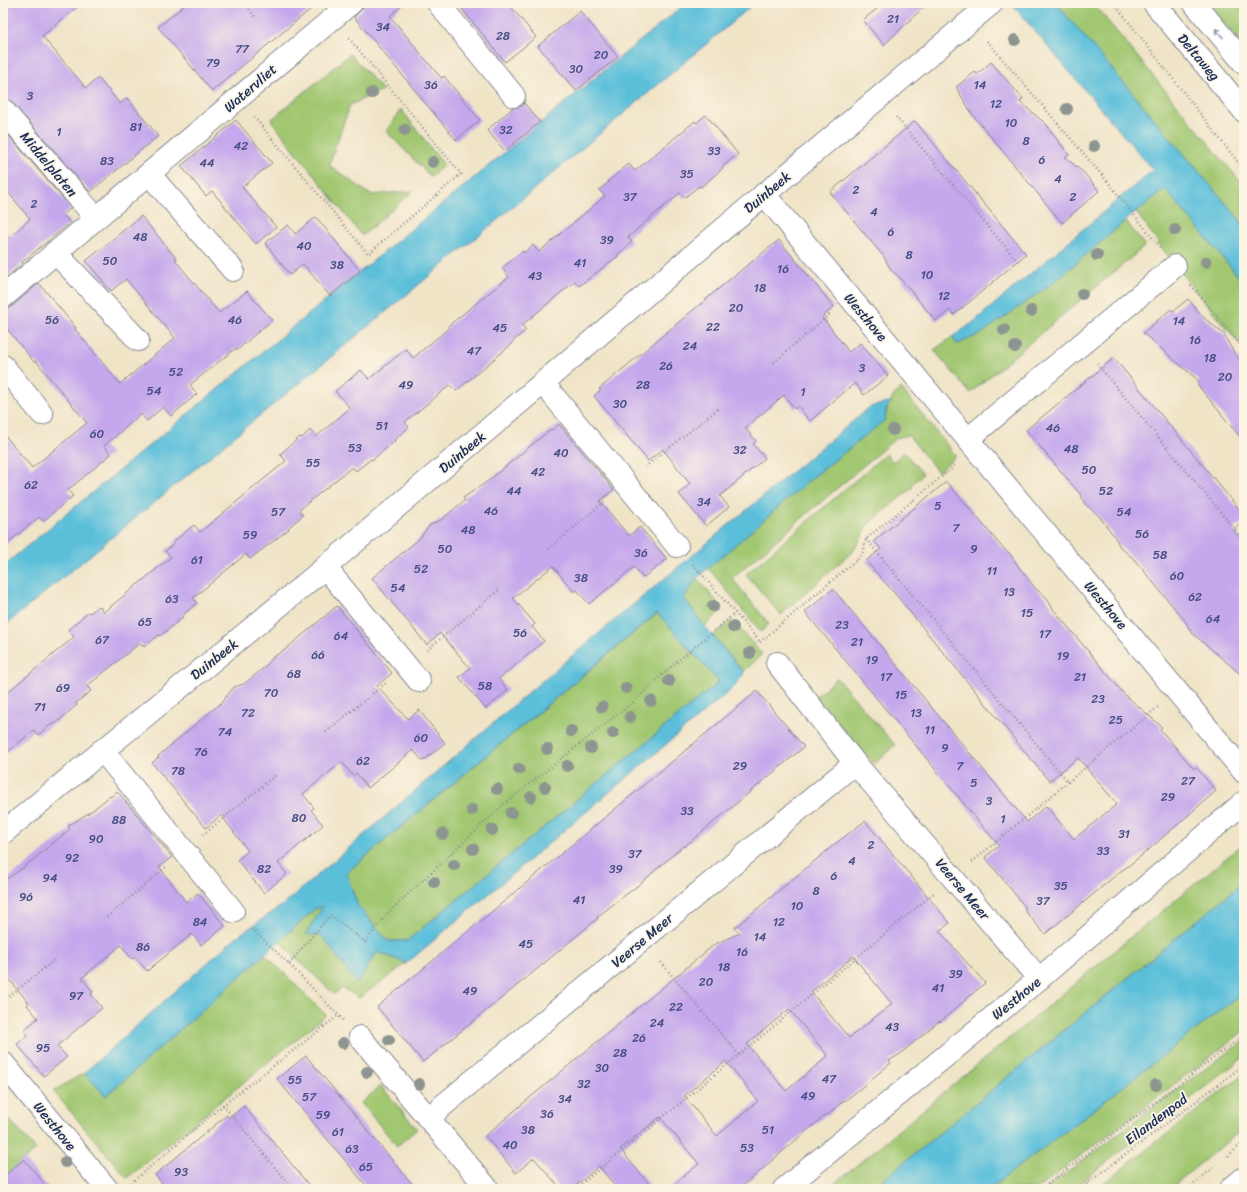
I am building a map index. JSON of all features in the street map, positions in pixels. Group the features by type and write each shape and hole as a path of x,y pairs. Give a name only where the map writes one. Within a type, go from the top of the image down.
{"street":[{"name":"Watervliet","path":"3,296 351,3"},
{"path":"438,3 514,96"},
{"name":"Deltaweg","path":"1154,3 1244,111"},
{"path":"1194,3 1244,63"},
{"name":"Duinbeek","path":"3,833 325,567 764,194 982,12"},
{"name":"Middelplaten","path":"3,110 96,218"},
{"path":"149,174 233,270"},
{"name":"Westhove","path":"764,194 1244,772"},
{"path":"55,252 138,340"},
{"path":"968,439 1175,266"},
{"path":"3,366 42,414"},
{"path":"543,383 677,546"},
{"path":"325,567 420,681"},
{"name":"Veerse Meer","path":"777,663 855,763 1039,979"},
{"path":"102,750 233,911"},
{"name":"Veerse Meer","path":"428,1118 855,763"},
{"name":"Westhove","path":"784,1189 1039,979 1244,802"},
{"path":"360,1037 488,1189"},
{"name":"Westhove","path":"3,1063 107,1189"},
{"path":"1231,1189 1244,1178"}],"path":[{"path":"244,3 256,18"},
{"path":"1114,3 1244,170"},
{"path":"982,12 1107,181 1244,349"},
{"path":"239,98 368,254 462,174 332,19"},
{"path":"879,98 1018,262"},
{"path":"770,365 850,297"},
{"path":"1081,344 1114,386 1244,540"},
{"path":"760,642 860,557 864,550 866,538 960,462 968,439"},
{"path":"866,538 1068,782"},
{"path":"677,546 777,663"},
{"path":"289,964 330,914 365,942 386,915 504,804 632,703 673,665 735,613"},
{"path":"575,1189 953,878 1177,691"},
{"path":"233,911 289,964 331,1007"},
{"path":"642,939 738,1055"},
{"path":"3,1001 56,959"},
{"path":"130,1184 223,1105 339,1015"},
{"path":"1041,1189 1244,1035"},
{"name":"Eilandenpad","path":"1080,1189 1244,1065"},
{"path":"223,1105 293,1189"}],"green space":[{"path":"1056,3 1093,3 1244,186 1244,225"},
{"path":"1207,3 1244,3 1244,47"},
{"path":"350,54 383,90 350,105 329,165 371,195 413,191 362,236 271,120"},
{"path":"401,109 444,165 431,177 386,131"},
{"path":"1165,189 1244,283 1244,349 1175,266 1136,212"},
{"path":"1125,220 1145,246 970,393 934,350 952,337 957,344 981,334"},
{"path":"901,388 956,456 938,472 908,435 896,438 732,578 769,624 761,632 708,568 812,478 885,420 890,402"},
{"path":"904,452 923,474 911,485 913,487 865,527 865,532 854,550 781,615 746,574 886,454 893,462"},
{"path":"697,578 723,609 705,627 684,598"},
{"path":"658,613 719,682 407,941 388,941 358,906 346,873"},
{"path":"732,620 762,654 744,672 713,636"},
{"path":"837,678 895,745 874,764 815,697"},
{"path":"1244,843 1244,882 872,1189 828,1189"},
{"path":"324,905 322,936 357,983 377,952 407,963 359,998 343,988 334,994 279,941 315,909"},
{"path":"265,954 326,1015 127,1178 53,1091 84,1073 106,1096"},
{"path":"1244,992 1244,1031 1037,1189 989,1189 1084,1117"},
{"path":"1244,1041 1244,1057 1072,1189 1046,1189 1166,1097"},
{"path":"1244,1074 1244,1128 1169,1189 1096,1189"},
{"path":"381,1086 417,1129 397,1146 361,1103"},
{"path":"3,1112 36,1150 3,1177 3,1151 6,1141 3,1140"}],"water":[{"path":"686,3 755,3 495,222 3,627 3,566"},
{"path":"1011,3 1056,3 1244,225 1244,283 1165,189 1054,282 981,334 957,344 952,337 971,324 1153,170"},
{"path":"891,402 886,409 885,420 812,478 697,578 684,598 705,627 744,673 733,688 407,963 377,952 357,984 322,936 306,934 323,906 315,909 106,1096 84,1073 235,938 284,904 543,680 870,407","holes":["657,613 719,682 407,941 388,941 358,906 346,873"]},
{"path":"1244,882 1244,992 989,1189 872,1189"}],"building":[{"path":"3,3 82,3 42,36 86,88 98,78 120,104 127,98 158,136 90,192 12,102 7,98 3,98"},
{"path":"187,3 318,3 212,91 158,27"},
{"path":"363,3 405,3 390,16 441,78 444,76 480,120 456,140 354,17 363,8"},
{"path":"457,3 508,3 536,37 505,62"},
{"path":"884,3 928,3 884,45 863,20"},
{"path":"580,11 618,57 576,91 538,46"},
{"path":"991,62 1023,99 1020,102 1047,125 1069,155 1065,157 1084,173 1099,191 1062,223 972,114 956,87 975,72 977,74"},
{"path":"524,103 540,122 505,151 487,130 513,108 522,106"},
{"path":"706,115 738,154 722,167 723,168 701,187 699,186 684,198 680,193 628,237 632,242 617,255 618,256 579,286 575,281 522,325 526,330 511,343 512,344 456,391 450,385 405,422 409,427 394,440 395,441 356,471 352,467 299,510 303,515 288,528 289,529 250,559 246,554 193,598 197,603 182,616 183,617 144,647 140,643 87,686 91,691 76,703 77,705 55,724 53,723 38,735 34,730 3,756 3,696 74,637 68,630 88,612 90,613 99,606 104,612 171,557 165,551 175,543 173,542 194,525 200,532 286,461 280,454 300,437 302,438 310,430 316,437 350,408 335,391 361,370 369,379 406,349 413,358 449,328 448,326 509,277 502,268 533,245 539,252 605,196 599,190 609,182 608,181 629,164 635,171 695,121 696,123"},
{"path":"236,120 272,163 242,187 276,227 256,244 212,191 206,196 181,166"},
{"path":"915,121 1026,254 954,315 950,310 936,321 899,277 891,270 884,257 830,192"},
{"path":"3,129 71,208 63,215 70,223 22,262 23,263 3,281 3,239 5,241 30,219 3,186"},
{"path":"141,216 219,313 247,291 272,320 237,350 236,348 190,385 197,394 171,416 163,407 147,421 141,414 104,446 111,454 68,490 73,496 43,521 39,517 3,547 3,433 32,468 87,423 36,361 34,362 3,324 3,309 11,307 39,283 120,384 175,338 126,279 111,291 86,261"},
{"path":"316,217 360,271 330,296 303,264 290,275 265,243 288,225 295,234"},
{"path":"779,240 834,307 822,317 849,352 860,343 888,376 864,395 855,383 810,421 798,406 795,409 784,395 745,428 756,441 753,444 765,458 720,496 729,507 706,526 679,494 690,484 663,449 648,461 594,396 601,390 599,389"},
{"path":"1188,299 1204,318 1225,335 1235,354 1244,365 1244,442 1197,384 1200,382 1143,333 1171,309 1173,311"},
{"path":"1114,358 1244,515 1244,521 1233,530 1244,543 1244,677 1192,633 1185,621 1133,558 1120,547 1115,537 1098,515 1085,504 1080,494 1026,430"},
{"path":"559,424 614,490 600,501 629,536 640,527 667,559 643,578 634,567 589,604 577,590 574,592 553,566 513,598 535,624 532,627 544,641 499,679 508,690 486,709 459,677 470,668 440,633 427,645 372,578 419,539 430,525 441,520 465,500 463,498 488,481"},
{"path":"946,482 1000,545 1011,555 1035,588 1046,597 1053,609 1124,694 1162,727 1160,729 1194,769 1196,767 1216,791 1146,852 1045,934 1024,910 1026,908 985,857 999,846 805,612 833,589 1027,822 1046,806 1074,839 1117,804 1078,758 1049,781 896,595 866,561 881,549 874,541"},
{"path":"337,606 392,673 377,686 408,719 419,710 445,743 423,761 413,750 368,788 356,773 353,776 342,762 322,778 303,794 314,808 311,810 323,825 278,863 287,874 264,893 237,860 248,851 221,815 206,828 152,763 159,757 158,756 221,703 234,687 244,684 267,665 273,657 286,649"},
{"path":"757,691 804,747 423,1062 377,1007"},
{"path":"117,791 172,857 159,867 186,902 198,893 225,926 201,945 192,934 147,971 135,957 132,959 121,945 82,978 93,992 91,994 102,1008 57,1046 67,1057 44,1076 17,1044 28,1035 24,1030 38,1018 27,1005 29,1003 3,972 3,881 23,868 70,829 68,826 93,810"},
{"path":"865,821 950,923 939,931 985,983 940,1022 939,1021 900,1054 889,1061 891,1063 845,1101 844,1100 828,1115 827,1114 739,1189 668,1189 699,1164 660,1117 620,1149 653,1189 617,1189 599,1166 572,1189 561,1189 534,1158 516,1173 485,1136 715,944 740,933 734,928","holes":["853,956 892,1004 849,1038 811,992","789,1009 828,1056 786,1091 747,1044","726,1061 758,1101 717,1136 684,1096"]},
{"path":"306,1056 416,1189 369,1189 277,1079"},
{"path":"244,1106 312,1189 167,1189 155,1175 227,1115 229,1118"},
{"path":"24,1159 49,1189 3,1189 3,1177"}]}
